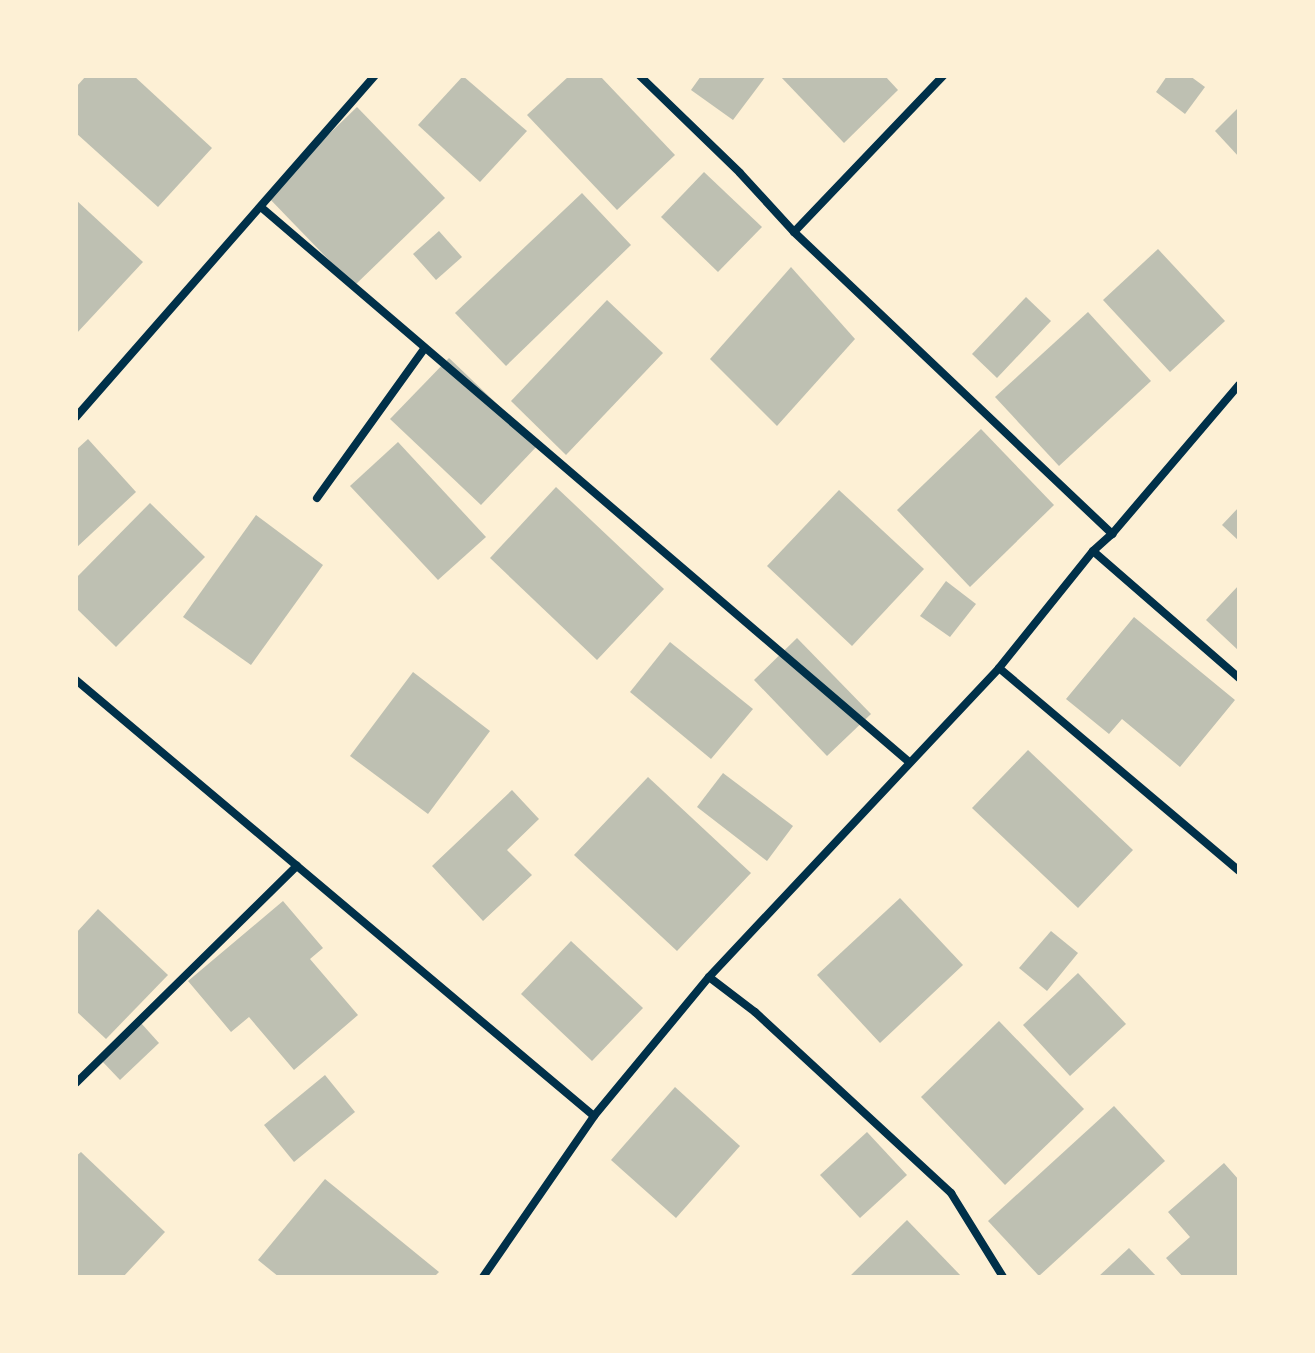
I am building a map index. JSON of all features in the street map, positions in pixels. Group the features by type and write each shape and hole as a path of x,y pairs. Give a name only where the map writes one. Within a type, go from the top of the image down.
{"street":[{"path":"76,417 375,76"},
{"path":"640,76 740,173 794,232 1112,534"},
{"path":"794,232 943,76"},
{"path":"262,208 909,762"},
{"path":"317,498 424,349"},
{"path":"483,1277 594,1116 709,977 999,668 1093,551 1112,534 1239,385"},
{"path":"1093,551 1239,678"},
{"path":"999,668 1239,871"},
{"path":"76,680 594,1116"},
{"path":"76,1083 297,866"},
{"path":"709,977 755,1012 951,1193 1003,1277"}],"building":[{"path":"86,76 134,76 212,148 158,207 76,133 76,87"},
{"path":"463,76 527,131 480,182 418,125"},
{"path":"569,76 600,76 675,155 617,210 527,115"},
{"path":"701,76 766,76 733,120 691,90"},
{"path":"780,76 885,76 898,90 844,143"},
{"path":"1167,76 1190,76 1205,87 1185,114 1156,92"},
{"path":"357,107 445,198 354,286 266,195"},
{"path":"1239,107 1239,157 1215,131"},
{"path":"704,172 762,227 718,272 661,217"},
{"path":"582,193 631,245 506,366 455,313"},
{"path":"76,200 143,262 76,334"},
{"path":"439,231 462,257 436,280 413,254"},
{"path":"1158,249 1225,321 1170,372 1103,300"},
{"path":"791,267 855,339 777,426 710,359"},
{"path":"1026,297 1051,321 997,378 972,354"},
{"path":"607,300 663,353 566,455 511,401"},
{"path":"1088,312 1151,381 1059,466 995,397"},
{"path":"449,358 539,444 481,505 390,419"},
{"path":"981,429 1054,505 970,587 897,510"},
{"path":"88,439 136,492 76,548 76,450"},
{"path":"398,442 486,537 438,580 350,486"},
{"path":"556,487 664,589 597,660 490,558"},
{"path":"839,490 924,569 852,646 767,566"},
{"path":"150,503 205,557 116,647 76,608 76,578"},
{"path":"1239,507 1239,541 1222,525"},
{"path":"256,515 323,565 251,665 183,617"},
{"path":"946,581 976,604 950,637 920,616"},
{"path":"1239,585 1239,651 1206,620"},
{"path":"1134,617 1235,700 1180,767 1122,719 1109,734 1066,699"},
{"path":"797,638 871,714 827,756 754,680"},
{"path":"670,642 753,709 711,759 630,692"},
{"path":"413,672 490,731 428,814 350,756"},
{"path":"1028,750 1133,850 1078,908 972,808"},
{"path":"723,773 793,826 767,861 697,807"},
{"path":"648,777 751,873 677,951 574,855"},
{"path":"512,790 539,819 507,850 532,875 483,921 432,866"},
{"path":"900,898 963,965 880,1043 817,975"},
{"path":"283,901 323,948 310,959 358,1015 294,1070 249,1017 231,1032 188,981"},
{"path":"98,909 168,975 106,1039 76,1011 76,933"},
{"path":"1051,931 1078,953 1047,991 1019,968"},
{"path":"571,941 643,1008 592,1061 521,994"},
{"path":"1078,973 1126,1024 1070,1076 1023,1025"},
{"path":"999,1021 1084,1109 1005,1185 921,1097"},
{"path":"141,1023 159,1043 120,1080 100,1059"},
{"path":"325,1075 355,1112 294,1162 264,1125"},
{"path":"675,1087 740,1146 676,1218 611,1160"},
{"path":"1114,1106 1165,1161 1039,1276 988,1221"},
{"path":"867,1132 907,1175 860,1218 820,1175"},
{"path":"81,1152 165,1232 123,1277 76,1277 76,1156"},
{"path":"1224,1163 1239,1180 1239,1277 1183,1277 1166,1258 1190,1237 1168,1212"},
{"path":"325,1179 439,1272 434,1277 279,1277 258,1260"},
{"path":"907,1220 962,1277 849,1277"},
{"path":"1129,1248 1157,1277 1098,1277"}]}
